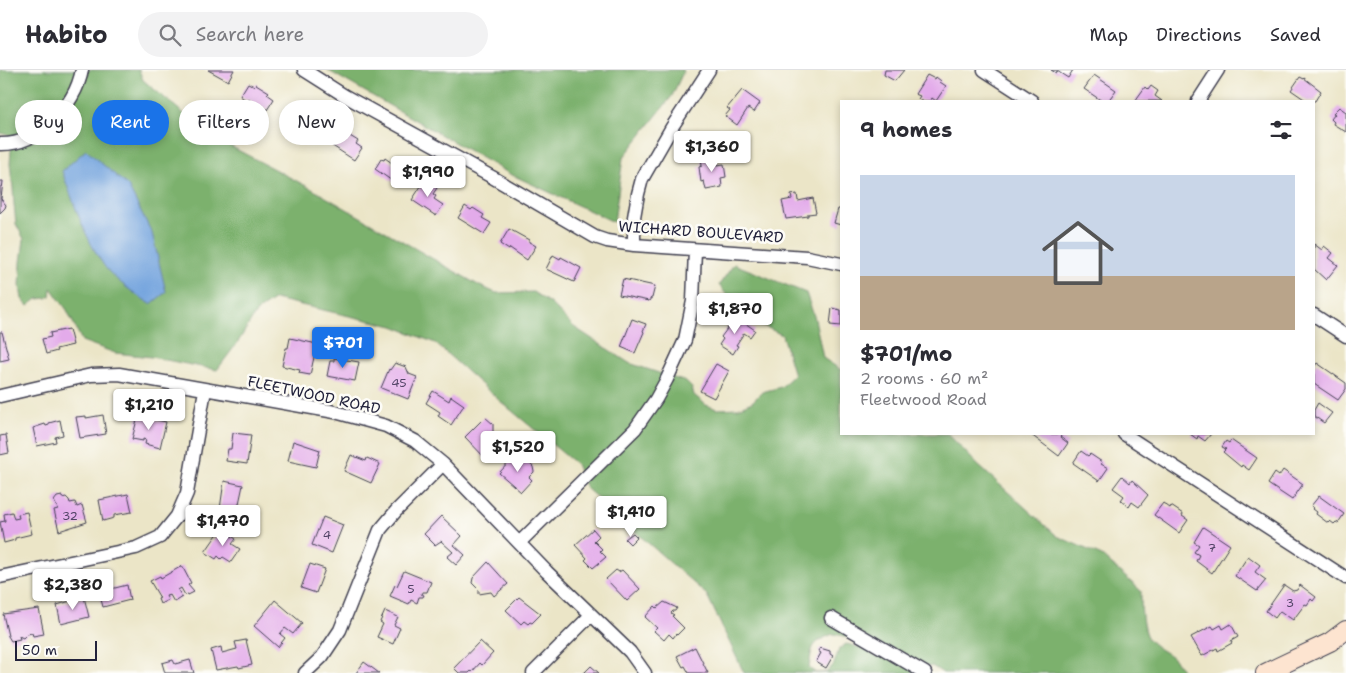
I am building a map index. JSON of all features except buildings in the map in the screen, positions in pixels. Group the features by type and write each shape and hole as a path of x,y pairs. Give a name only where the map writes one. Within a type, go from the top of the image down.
{"street":[{"path":"0,144 34,136 58,116 80,84 82,70"},
{"name":"WICHARD BOULEVARD","path":"304,70 345,96 492,177 595,237 607,241 634,245 807,257 840,264"},
{"path":"634,245 634,217 642,179 672,127 709,70"},
{"path":"984,70 1030,100"},
{"path":"1199,100 1218,70"},
{"path":"520,542 635,429 656,399 671,372 685,340 693,301 695,250"},
{"path":"1315,316 1346,336"},
{"name":"FLEETWOOD ROAD","path":"0,396 91,375 119,374 335,412 386,426 415,441 443,464 591,615 630,652 645,673"},
{"path":"0,577 136,548 160,537 176,516 187,493 205,390"},
{"path":"1126,435 1346,578"},
{"path":"305,673 322,657 340,630 380,530 396,511 443,464"},
{"path":"532,673 591,615"},
{"path":"831,618 925,673"},
{"path":"1265,673 1330,642 1346,630"}],"green space":[{"path":"0,70 139,70 143,80 167,100 92,100 92,145 169,145 169,101 179,110 179,145 228,145 312,189 480,286 496,293 533,292 551,304 574,327 629,363 686,382 692,388 694,395 706,405 717,409 738,408 752,402 762,392 781,387 794,375 782,335 742,315 719,285 734,264 806,293 815,319 823,358 840,369 840,435 949,435 979,466 1057,536 1102,556 1141,591 1142,617 1147,637 1155,646 1176,661 1183,673 943,673 932,666 922,668 925,673 816,673 744,673 707,595 586,488 576,464 500,401 435,343 393,326 275,299 257,311 238,342 217,370 151,357 115,353 82,341 67,310 51,288 50,296 37,299 28,306 22,299 20,287 24,239 16,224 10,164 12,136 0,133","holes":["833,634 849,638 862,649 846,644 839,649 834,664 827,672 816,673 809,668 814,646 820,640"]},
{"path":"327,70 684,70 672,96 623,158 614,222 510,174"}],"water":[{"path":"86,150 128,186 152,233 166,292 151,304 126,287 105,267 80,220 62,171"}]}
